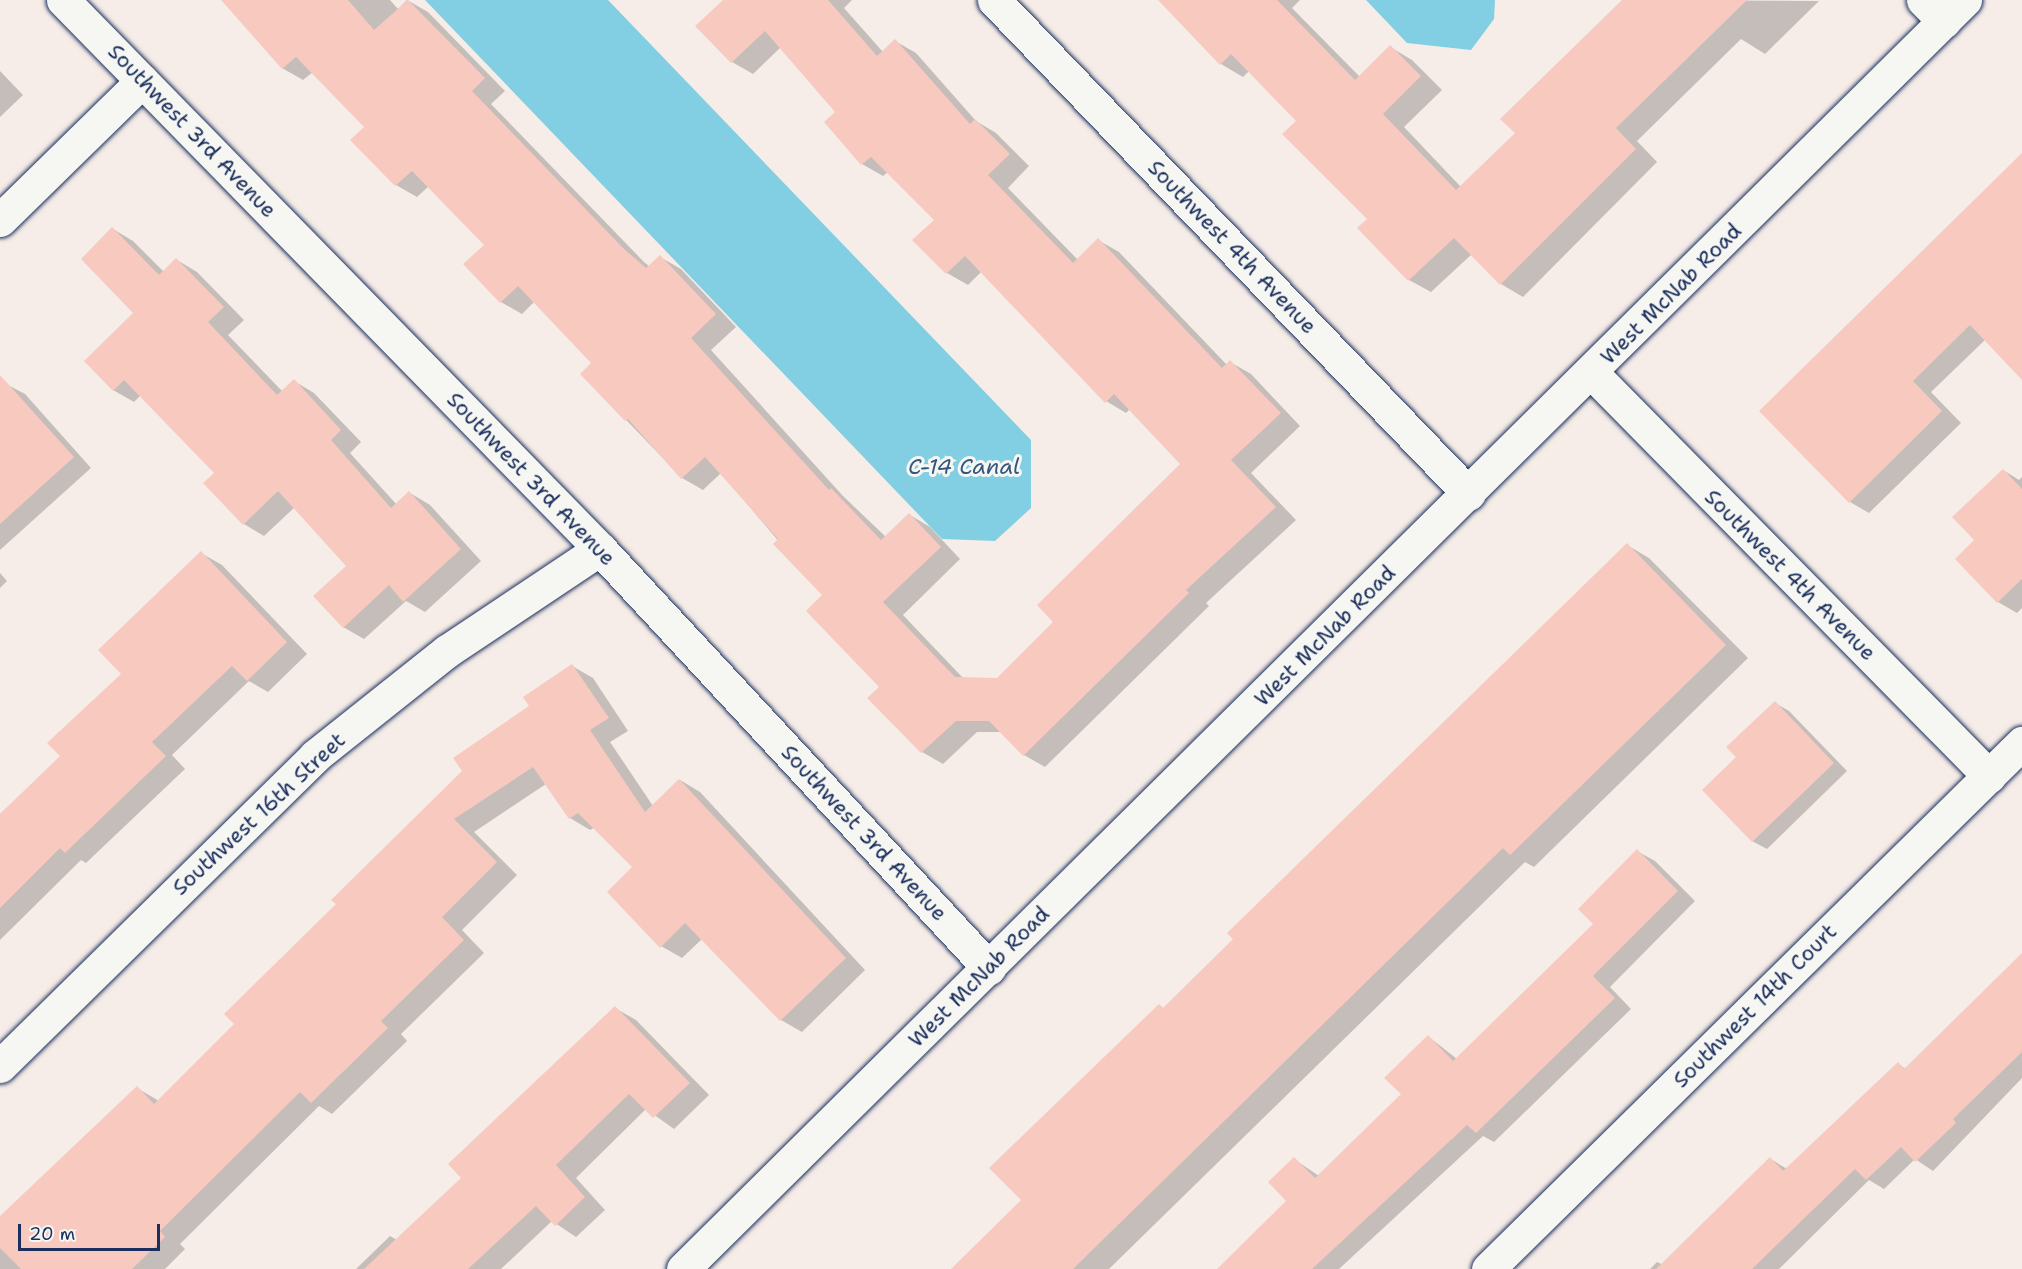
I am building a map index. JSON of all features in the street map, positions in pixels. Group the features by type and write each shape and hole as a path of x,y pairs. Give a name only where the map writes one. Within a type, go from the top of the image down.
{"street":[{"name":"Southwest 3rd Avenue","path":"63,0 600,549 989,968"},
{"name":"Southwest 4th Avenue","path":"994,0 1469,494"},
{"name":"West McNab Road","path":"683,1269 1592,373 1944,7"},
{"path":"0,220 142,81"},
{"name":"Southwest 4th Avenue","path":"1592,373 1989,776"},
{"name":"Southwest 16th Street","path":"0,1066 315,756 447,651 600,549"},
{"name":"Southwest 14th Court","path":"1488,1269 2022,744"}],"water":[{"name":"C-14 Canal","path":"425,0 608,0 1031,440 1031,508 995,541 942,539"},
{"path":"1366,0 1495,0 1494,19 1471,50 1407,43"}],"building":[{"path":"221,0 348,0 374,30 408,0 485,78 472,91 623,248 646,268 660,255 716,314 691,338 829,490 831,488 881,540 909,513 941,547 883,602 955,677 997,678 1053,622 1037,605 1180,464 1114,394 1105,403 965,256 946,274 912,240 934,220 871,157 861,165 824,122 835,112 765,31 731,63 695,26 723,0 828,0 877,56 895,39 970,124 975,119 1010,154 988,175 1073,263 1098,238 1222,368 1230,360 1281,413 1231,460 1276,507 1186,590 1189,593 1023,756 989,721 956,721 921,753 867,698 879,687 806,611 822,595 773,544 778,539 705,457 681,479 628,419 625,421 580,374 591,363 518,286 500,303 463,264 484,245 412,171 395,186 350,140 364,127 296,57 282,69"},
{"path":"1158,0 1277,0 1355,80 1390,45 1421,76 1383,114 1456,190 1515,133 1500,119 1622,0 1747,0 1616,128 1636,149 1500,285 1454,238 1408,281 1357,228 1367,219 1282,134 1296,121 1231,54 1220,65"},
{"path":"2022,153 2022,380 1970,325 1913,381 1942,411 1849,503 1759,411"},
{"path":"112,227 159,275 176,258 224,307 208,322 277,395 294,379 341,430 331,440 391,508 409,491 461,549 403,602 389,585 343,628 313,596 346,566 278,491 243,525 203,483 214,473 124,380 113,391 84,361 133,313 81,259"},
{"path":"0,375 74,457 0,524"},
{"path":"2003,469 2022,489 2022,579 1997,603 1955,559 1974,540 1952,517"},
{"path":"1627,543 1726,645 1510,855 1503,848 1073,1269 951,1269 1021,1200 989,1168 1159,1004 1163,1008 1233,939 1227,933"},
{"path":"201,551 287,642 247,681 232,666 152,742 166,756 65,853 60,848 0,908 0,814 60,756 47,743 121,674 98,650"},
{"path":"572,664 609,718 590,730 645,812 679,779 846,958 780,1021 685,923 660,948 607,892 632,867 578,813 569,819 533,767 454,819 497,862 442,917 464,940 381,1021 388,1028 311,1103 300,1092 160,1231 165,1237 132,1269 21,1269 0,1248 0,1216 137,1086 154,1104 234,1024 224,1014 336,904 331,900 462,771 453,758 529,706 523,697"},
{"path":"1775,701 1834,763 1752,842 1702,790 1736,757 1726,747"},
{"path":"1637,849 1678,891 1593,976 1615,998 1476,1133 1467,1125 1312,1269 1217,1269 1286,1201 1268,1182 1294,1157 1315,1178 1401,1094 1384,1078 1428,1035 1453,1061 1593,924 1578,909"},
{"path":"2022,953 2022,1052 1953,1119 1956,1123 1915,1162 1901,1147 1866,1180 1855,1169 1752,1269 1656,1269 1770,1157 1783,1171 1898,1062 1904,1069"},
{"path":"615,1006 690,1083 653,1118 629,1094 556,1165 585,1197 555,1226 536,1206 468,1269 364,1269 461,1178 448,1164"}]}
